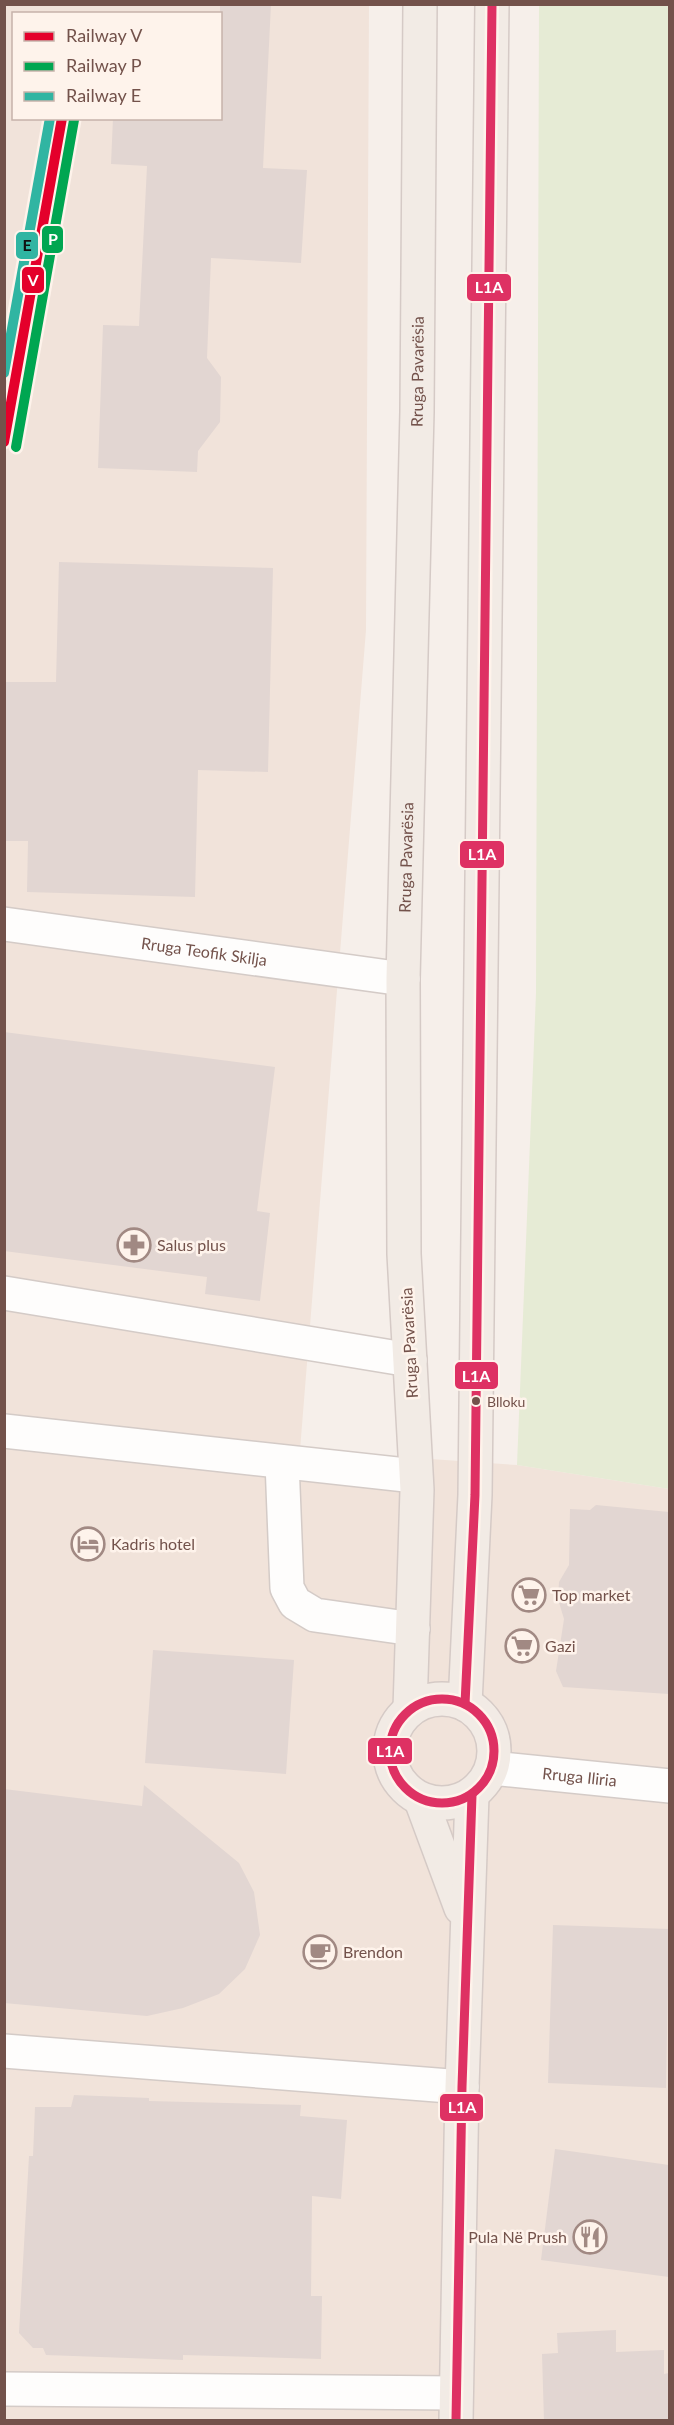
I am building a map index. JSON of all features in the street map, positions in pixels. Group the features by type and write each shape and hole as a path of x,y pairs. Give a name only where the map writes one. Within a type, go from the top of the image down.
{"main road":[{"name":"Rruga Pavarësia","path":"410,1709 417,1490 404,1254 403,980 417,412 420,4"},
{"path":"465,1704 475,1495 492,4"},
{"path":"447,1699 465,1704 480,1715 490,1731 494,1749 492,1768 484,1783 472,1795 455,1802 438,1804 421,1800 406,1790 395,1775 390,1757 391,1739 398,1722 410,1709 428,1700 447,1699"},
{"path":"456,2407 466,1923 472,1795"},
{"path":"421,1800 466,1923"}],"street":[{"name":"Rruga Teofik Skilja","path":"4,924 403,980"},
{"path":"4,1293 410,1360"},
{"path":"4,1431 415,1476"},
{"path":"282,1462 287,1588 295,1603 315,1615 413,1629"},
{"name":"Rruga Iliria","path":"492,1768 669,1786"},
{"path":"4,2051 462,2086"},
{"path":"4,2389 456,2407"}],"shaded area":[{"path":"5,5 369,5 366,630 300,1450 517,1465 669,1489 669,2420 5,2420"}],"green space":[{"path":"539,5 669,5 669,1489 517,1465 536,993"}],"building":[{"path":"220,4 271,4 263,168 307,170 301,263 211,258 207,358 221,377 220,422 198,451 197,472 98,468 103,325 139,326 147,166 111,164 113,120 222,120 222,12 220,12"},
{"path":"59,562 273,568 268,772 198,770 195,897 27,892 28,841 4,841 4,682 56,682"},
{"path":"4,1032 275,1067 257,1211 270,1213 260,1301 205,1294 207,1277 4,1251"},
{"path":"596,1505 669,1512 669,1694 563,1687 556,1671 564,1619 558,1599 559,1582 569,1565 570,1509 590,1510"},
{"path":"153,1650 294,1660 286,1774 145,1763"},
{"path":"144,1785 239,1863 254,1892 260,1935 245,1969 219,1994 183,2008 147,2016 4,2003 4,1789 142,1806"},
{"path":"553,1925 669,1929 666,2088 548,2083"},
{"path":"74,2095 149,2098 149,2101 301,2105 300,2116 347,2120 341,2199 312,2196 311,2296 322,2296 321,2359 183,2355 183,2360 46,2355 43,2348 33,2348 19,2333 29,2156 33,2156 35,2107 71,2107"},
{"path":"555,2149 669,2165 669,2277 541,2260"},
{"path":"616,2330 616,2352 664,2350 664,2374 669,2373 669,2421 544,2421 542,2354 558,2353 557,2333"}],"rail line":[{"name":"E","path":"4,373 50,120"},
{"name":"V","path":"4,442 62,120"},
{"name":"P","path":"16,447 74,120"}],"transit line":[{"name":"L1A","path":"465,1704 475,1495 492,4"},
{"name":"L1A","path":"442,1699 462,1703 479,1714 490,1731 494,1751 490,1771 479,1788 462,1799 442,1803 422,1799 405,1788 394,1771 390,1751 394,1731 405,1714 422,1703 442,1699"},
{"name":"L1A","path":"456,2420 462,2087 472,1795"}],"place":[{"name":"Salus plus","path":"134,1245"},
{"name":"Blloku","path":"476,1401"},
{"name":"Kadris hotel","path":"88,1544"},
{"name":"Top market","path":"529,1595"},
{"name":"Gazi","path":"522,1646"},
{"name":"Brendon","path":"320,1952"},
{"name":"Pula Në Prush","path":"590,2237"}]}
